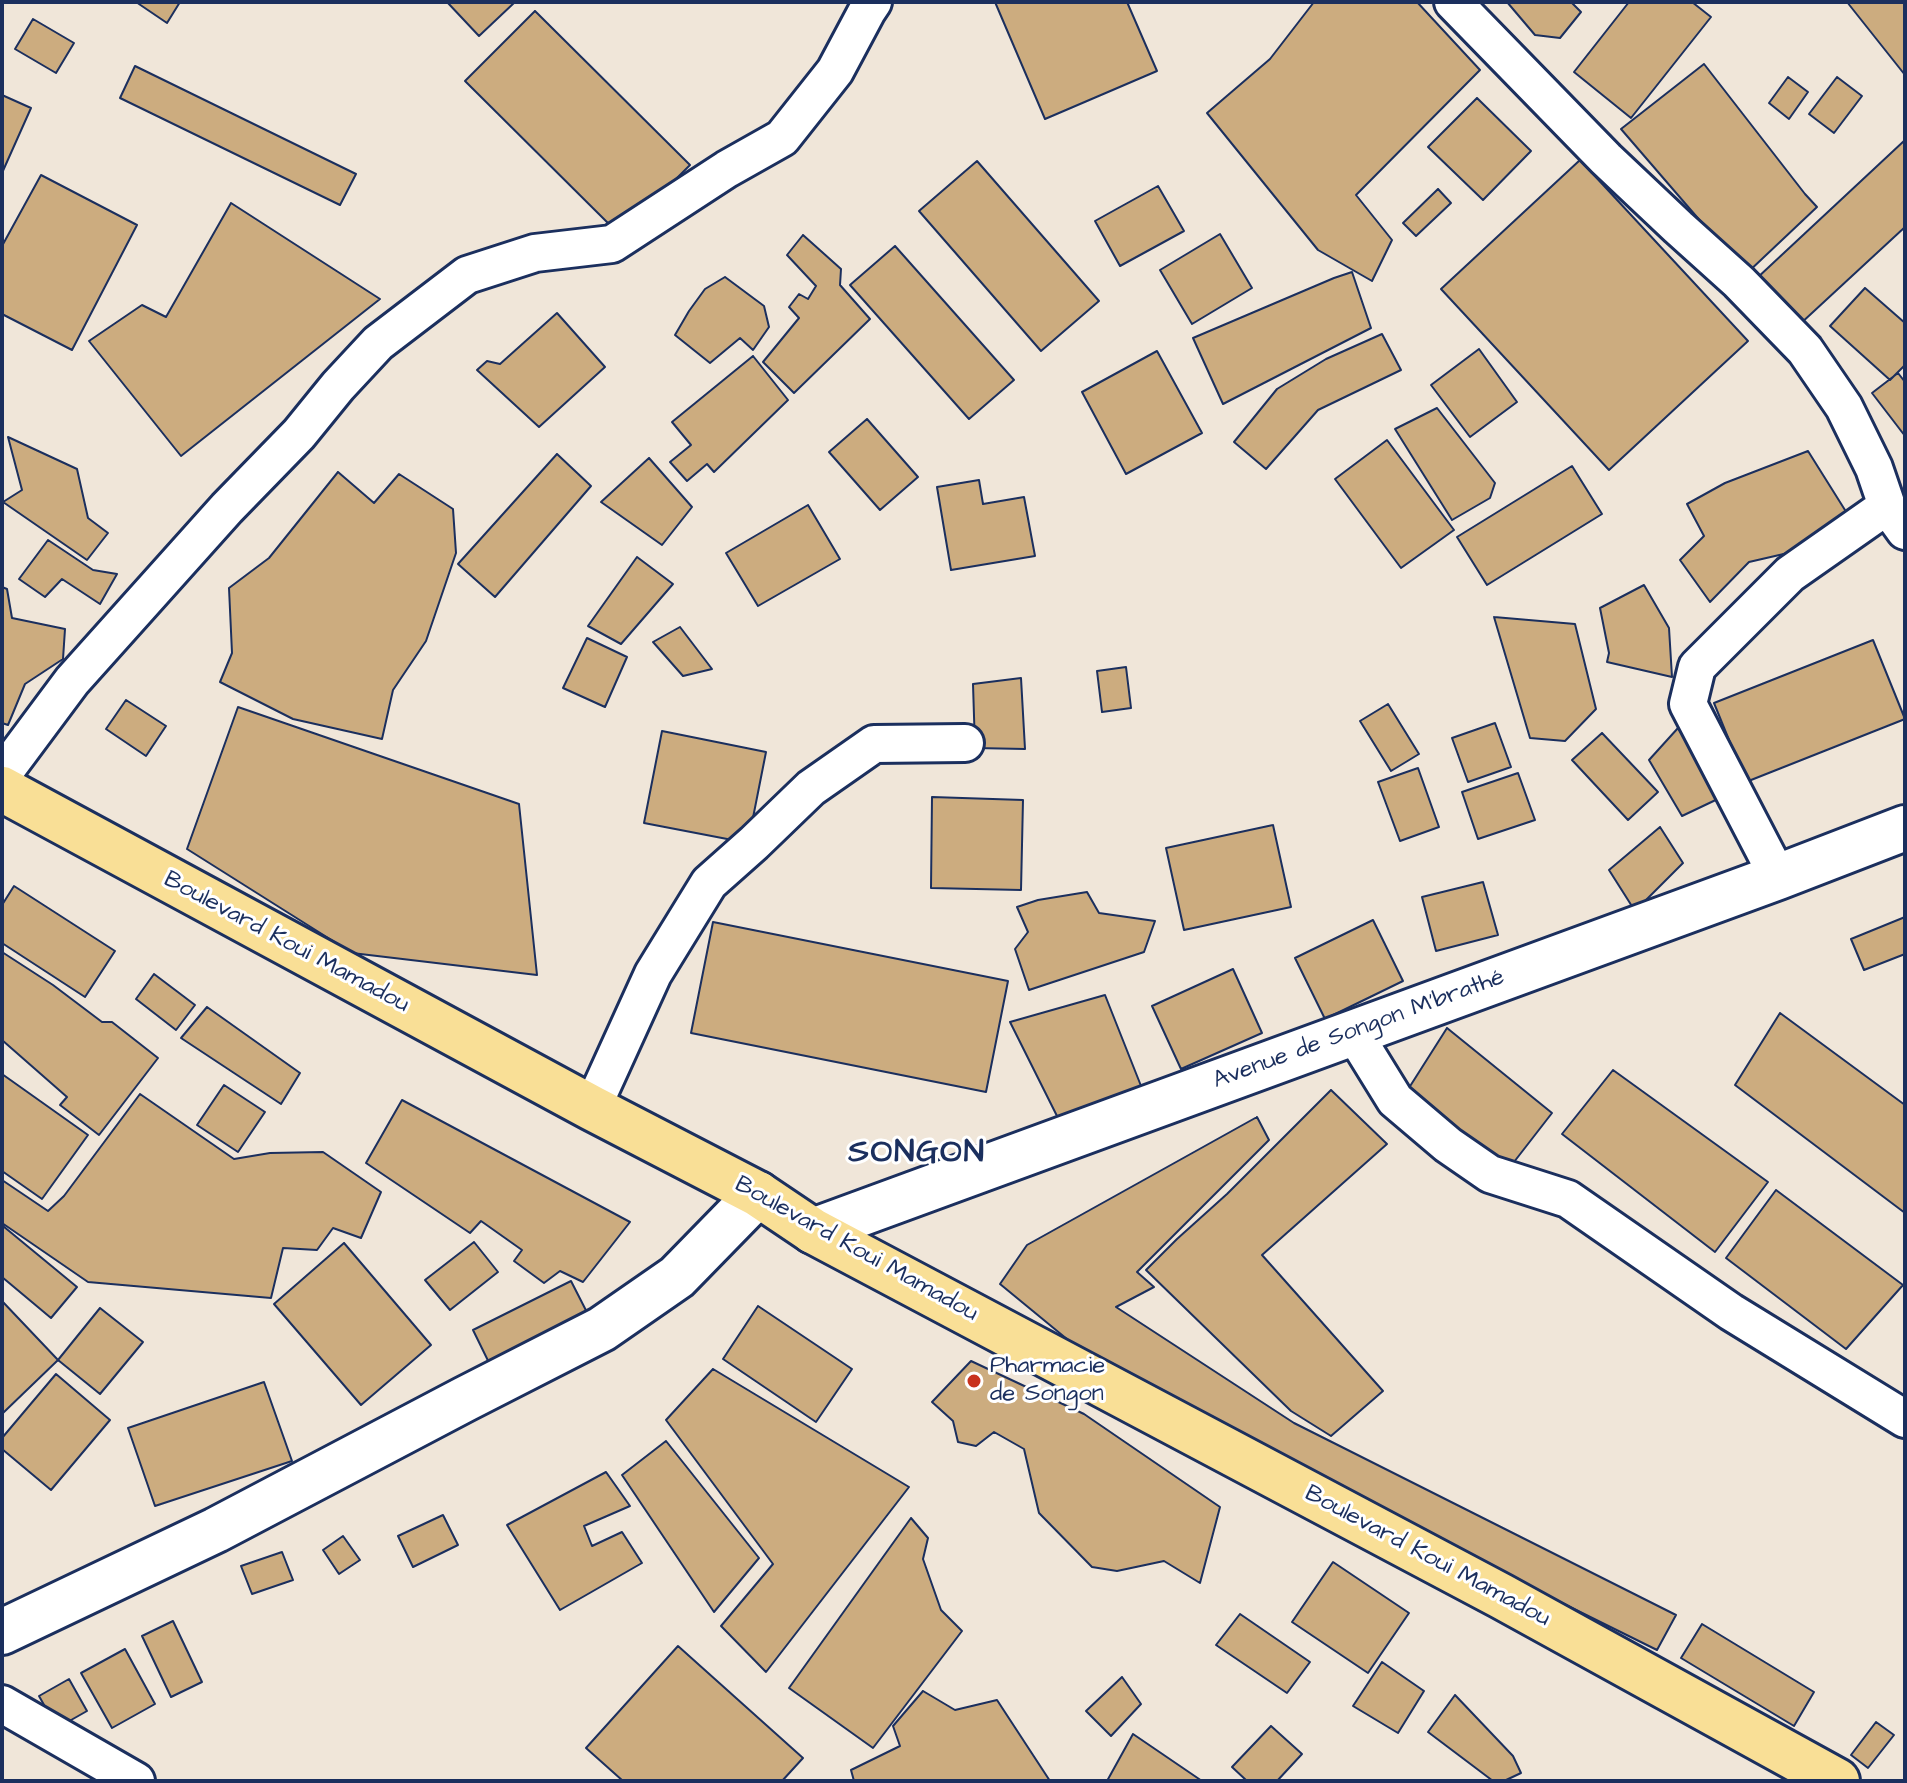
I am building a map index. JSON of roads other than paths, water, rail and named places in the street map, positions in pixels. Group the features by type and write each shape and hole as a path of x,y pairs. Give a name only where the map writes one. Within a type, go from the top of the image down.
{"main road":[{"name":"Boulevard Koui Mamadou","path":"2,789 592,1108 758,1194 813,1231 1501,1596 1837,1781"}],"street":[{"path":"2,775 72,681 227,508 299,434 378,343 467,275 535,253 612,244 727,169 782,138 835,71 873,2"},
{"path":"1453,2 1606,159 1739,282 1805,350 1844,407 1896,519 1790,574 1697,667 1688,704 1778,877"},
{"path":"592,1108 653,974 709,883 811,788 874,744 965,743"},
{"name":"Avenue de Songon M'brathé","path":"813,1231 1905,828"},
{"path":"1353,1032 1395,1100 1448,1145 1490,1174 1568,1199 1731,1312 1905,1419"},
{"path":"2,1632 216,1530 602,1329 677,1277 758,1194"},
{"path":"2,1704 136,1781"}],"place":[{"name":"Pharmacie de Songon","path":"974,1381"}],"district":[{"name":"SONGON","path":"917,1154"}]}
